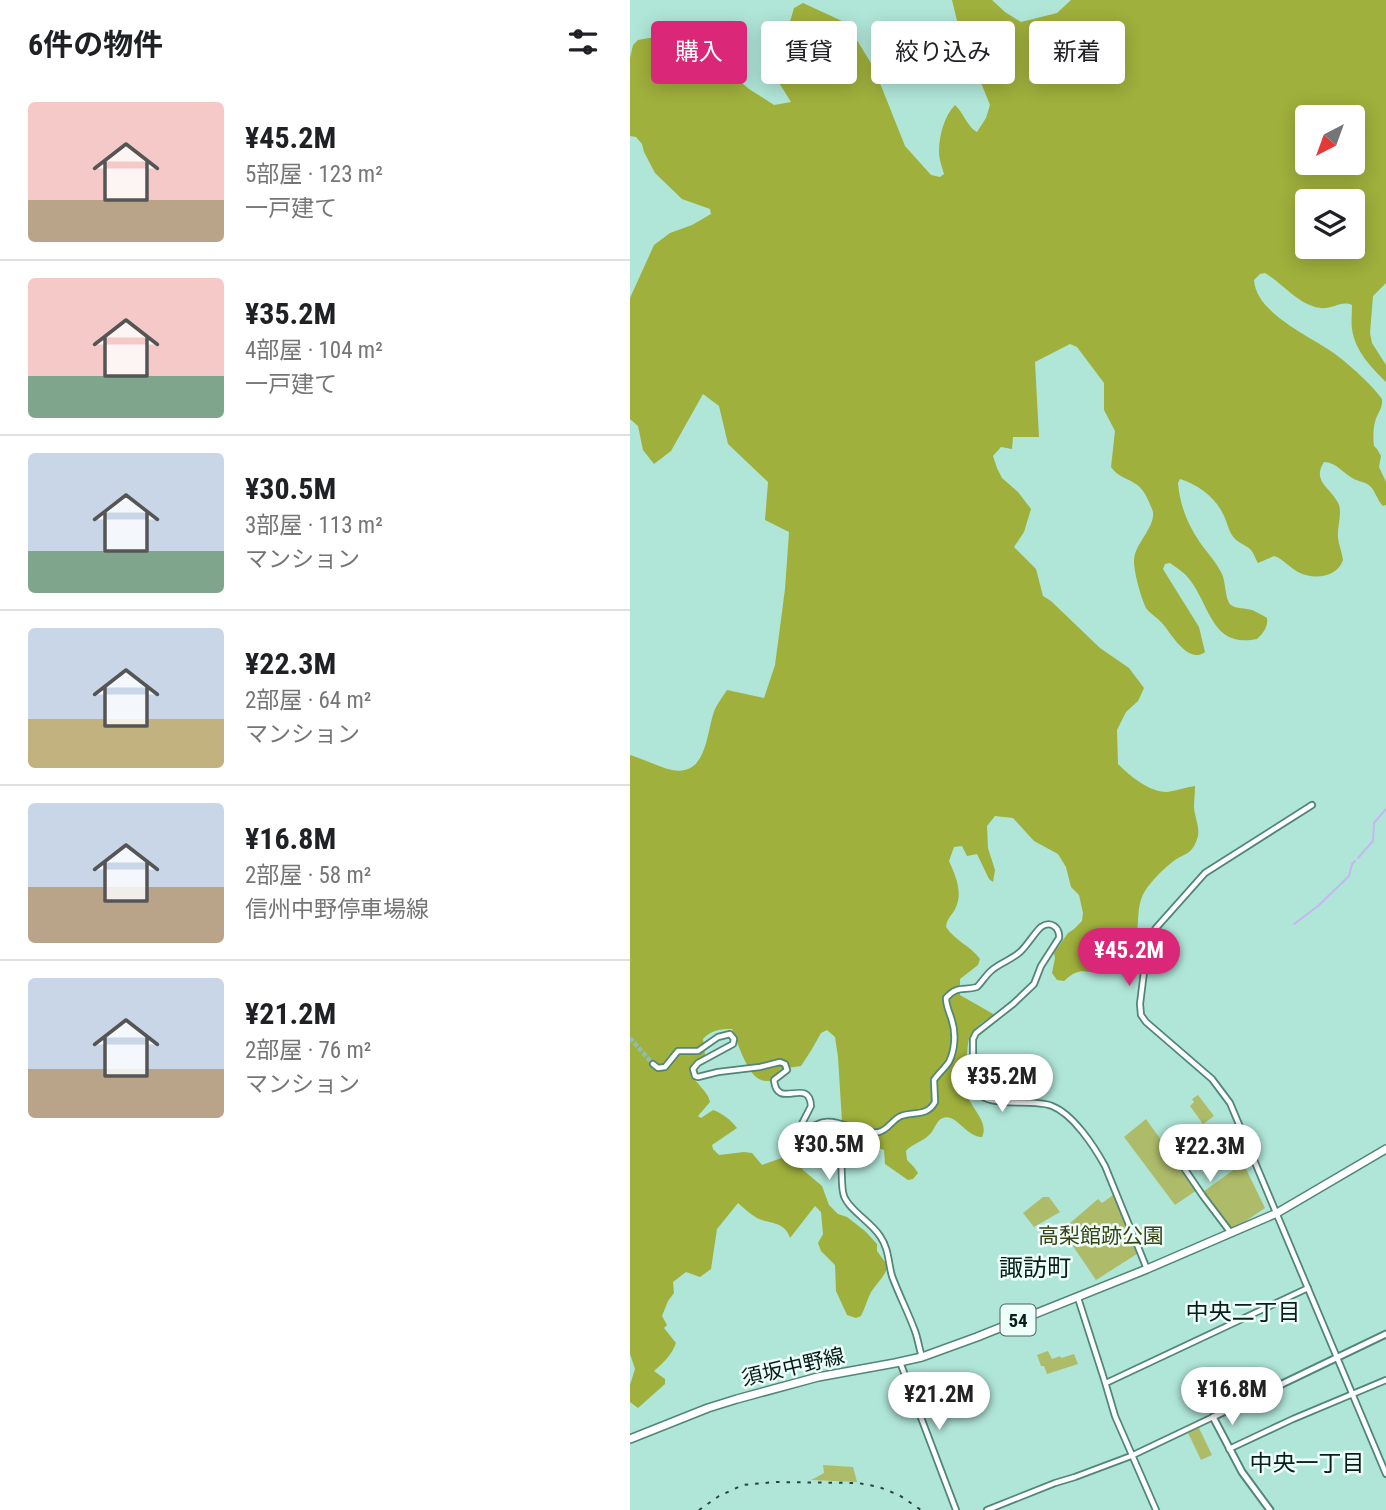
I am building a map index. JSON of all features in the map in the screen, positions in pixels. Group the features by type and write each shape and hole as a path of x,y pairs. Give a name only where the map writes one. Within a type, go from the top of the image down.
{"main road":[{"name":"須坂中野線","path":"630,1438 737,1399 818,1377 922,1357 977,1337 1147,1269 1276,1213 1386,1149"},
{"path":"1270,1510 1242,1472 1213,1417 1386,1334"}],"street":[{"path":"1312,805 1205,873 1156,928 1148,939 1141,1014 1146,1022 1194,1062 1224,1093 1240,1125 1386,1474"},
{"path":"793,1142 821,1122 829,1121 864,1131 879,1132 898,1117 929,1110 935,1102 934,1080 950,1060 953,1048 954,1032 946,998 951,992 961,988 978,987 992,969 1018,954 1042,927 1054,926 1058,928 1059,938 1041,966 1034,984 976,1033 973,1040 973,1085 984,1098 1045,1104 1070,1118 1105,1166 1147,1269"},
{"path":"653,1064 658,1068 665,1067 678,1051 698,1051 726,1034 733,1036 733,1044 698,1063 693,1069 695,1076 782,1062 785,1064 787,1070 774,1080 777,1091 788,1094 804,1093 811,1105 790,1147 794,1152 820,1142 832,1144 838,1149 841,1185 846,1201 872,1225 887,1249 891,1273 916,1333 922,1357"},
{"path":"1171,1149 1231,1233"},
{"path":"1106,1384 1308,1288"},
{"path":"1077,1297 1115,1416 1156,1510"},
{"path":"900,1362 956,1510"},
{"path":"1229,1449 1386,1380"},
{"path":"987,1510 1132,1456 1213,1417"}],"green space":[{"path":"952,0 992,0 1021,22 1057,13 1071,0 1386,0 1386,283 1373,296 1370,333 1372,343 1386,365 1386,382 1369,364 1356,344 1352,329 1352,305 1343,303 1326,308 1315,307 1301,301 1265,273 1254,280 1264,304 1274,314 1341,359 1382,399 1374,425 1373,440 1381,456 1379,467 1386,482 1386,505 1381,504 1368,485 1324,462 1321,480 1336,499 1340,509 1338,538 1343,560 1336,571 1330,574 1311,576 1298,572 1274,556 1258,563 1250,549 1238,541 1229,530 1216,502 1199,488 1180,479 1179,492 1186,517 1222,574 1229,603 1267,618 1265,629 1257,639 1230,638 1214,623 1188,577 1170,563 1165,564 1163,569 1199,627 1205,652 1192,654 1180,646 1146,608 1142,598 1134,561 1137,548 1151,524 1153,512 1140,488 1111,467 1115,431 1104,410 1104,383 1077,347 1070,344 1035,362 1039,437 1013,437 1012,449 1001,447 993,456 1002,478 1018,492 1031,509 1024,532 1014,547 1036,569 1043,596 1100,648 1129,668 1144,688 1138,701 1126,712 1117,730 1118,764 1140,782 1160,791 1195,786 1197,839 1191,850 1167,867 1145,891 1139,907 1137,933 1132,949 1104,970 1080,971 1064,981 1057,980 1052,973 1054,953 1068,933 1082,921 1083,913 1079,895 1071,887 1066,867 1058,854 1034,841 1013,818 995,816 987,826 988,848 995,870 993,882 977,854 967,856 962,846 954,847 949,861 956,877 959,895 946,927 980,959 978,965 960,979 960,995 995,1015 975,1029 970,1036 968,1048 967,1092 984,1132 982,1137 977,1136 948,1117 941,1119 929,1135 906,1151 907,1160 918,1173 913,1179 908,1180 885,1164 884,1150 850,1134 842,1122 835,1037 827,1030 821,1033 801,1066 781,1069 770,1081 760,1080 750,1070 732,1029 716,1031 703,1039 705,1055 691,1068 710,1102 698,1116 701,1118 713,1110 726,1117 737,1128 712,1145 713,1149 719,1155 752,1153 762,1165 794,1154 803,1170 822,1186 829,1205 865,1231 877,1244 877,1251 888,1266 871,1292 861,1316 856,1318 847,1315 836,1291 835,1265 821,1251 818,1243 823,1234 821,1212 815,1206 790,1238 781,1226 757,1218 738,1203 717,1229 711,1269 700,1277 686,1272 673,1282 674,1293 662,1316 667,1325 664,1328 676,1343 670,1355 654,1371 665,1379 665,1384 638,1408 630,1402 630,1385 635,1369 630,1354 630,755 672,770 693,767 704,750 715,709 727,690 764,698 775,665 789,532 765,520 768,482 728,444 719,406 703,394 671,451 654,464 643,450 638,426 630,419 630,298 654,245 670,233 711,214 710,209 682,199 655,173 642,144 636,137 630,136 630,58 633,45 638,40 651,38 651,84 743,84 774,105 791,102 780,84 857,84 857,40 871,63 871,84 880,84 905,146 931,175 940,177 944,174 939,155 945,120 955,105 977,132 990,105 982,85 1015,84 1015,21 957,21"},
{"path":"803,3 842,21 790,21 794,8"},
{"path":"1198,1095 1214,1116 1203,1124 1190,1106 1194,1102 1192,1099"},
{"path":"1146,1119 1197,1190 1175,1205 1124,1137"},
{"path":"1243,1163 1265,1208 1231,1231 1203,1192"},
{"name":"高梨館跡公園","path":"1116,1193 1140,1252 1096,1280 1062,1230 1098,1199 1102,1203"},
{"path":"1043,1197 1049,1197 1060,1212 1034,1227 1023,1213"},
{"path":"1048,1351 1052,1359 1074,1354 1078,1364 1047,1374 1037,1355"},
{"path":"1234,1368 1250,1395 1230,1404 1226,1397 1232,1394 1221,1376"},
{"path":"1199,1428 1212,1455 1201,1460 1188,1433"},
{"path":"823,1465 853,1467 857,1482 811,1480 824,1473"}],"waterway":[{"path":"1358,858 1373,841 1374,823 1386,809"},
{"path":"1294,924 1318,906 1349,876 1355,861"}],"tunnel":[{"path":"630,1038 653,1064"}],"railway":[{"path":"699,1510 719,1496 743,1485 775,1482 858,1483 879,1487 899,1495 921,1510"}],"district":[{"name":"諏訪町","path":"1035,1268"},
{"name":"中央二丁目","path":"1243,1312"},
{"name":"中央一丁目","path":"1307,1463"}]}
